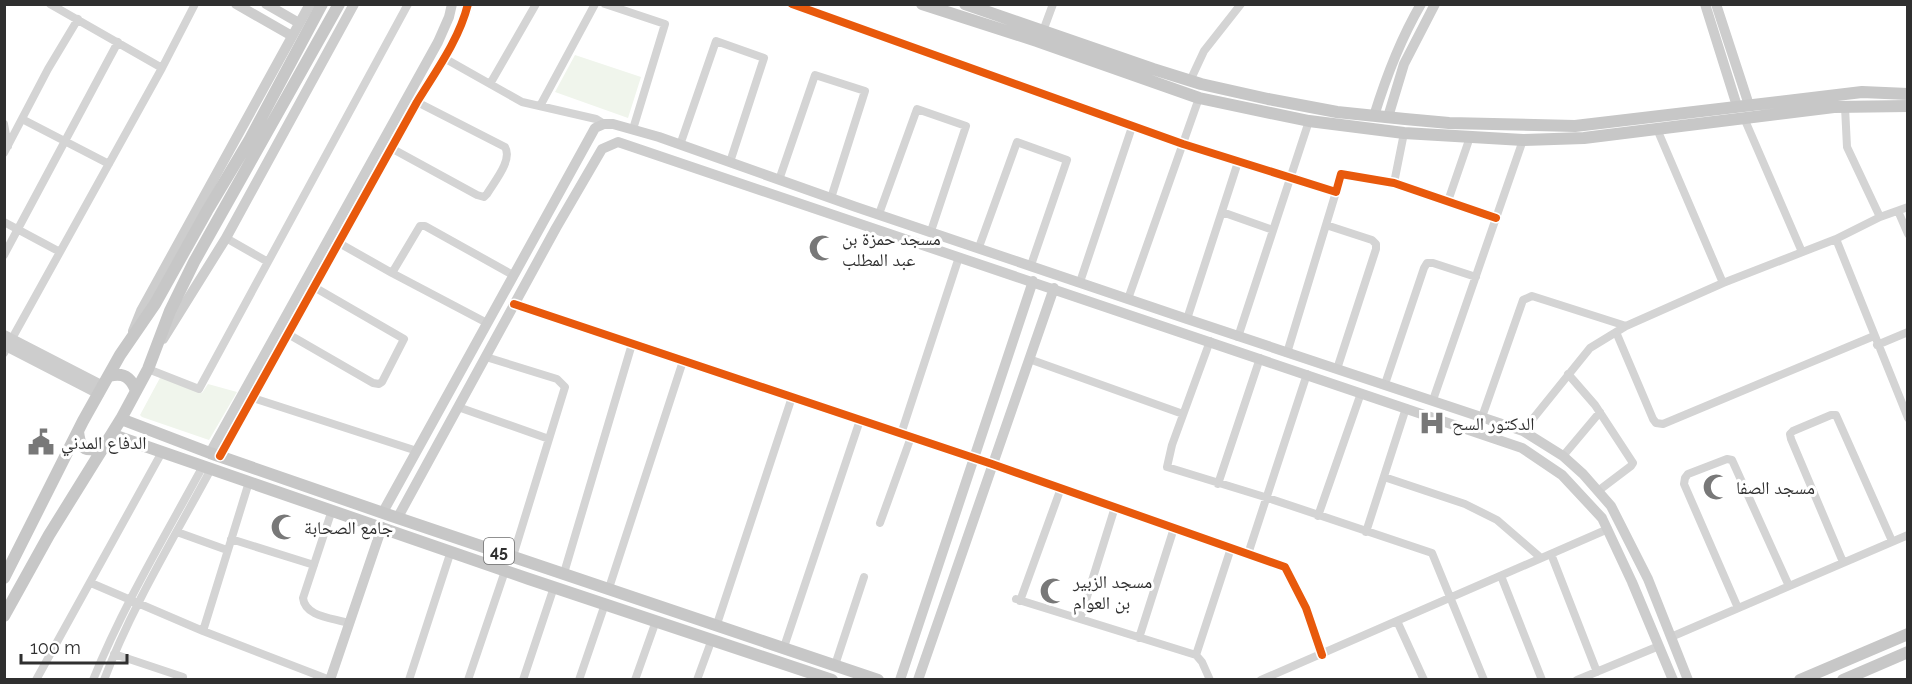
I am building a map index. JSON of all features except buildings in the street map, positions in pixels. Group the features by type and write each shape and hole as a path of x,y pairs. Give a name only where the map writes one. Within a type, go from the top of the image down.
{"main road":[{"path":"236,4 292,36"},
{"path":"266,4 299,23"},
{"path":"127,344 141,311 310,4"},
{"path":"4,578 78,431 127,344 155,304 250,139 322,4"},
{"path":"150,363 170,310 194,262 339,4"},
{"path":"4,616 49,535 112,435 150,363 226,238 354,4"},
{"path":"215,454 438,42 452,4"},
{"path":"215,454 253,399 391,148 444,58 464,19 468,4"},
{"path":"922,4 1200,98 1309,121 1404,133 1523,140 1584,138 1845,107 1908,106"},
{"path":"965,4 1190,81 1268,99 1374,116 1449,123 1575,126 1862,92 1908,94"},
{"path":"1374,116 1393,59 1421,4"},
{"path":"1388,117 1404,64 1435,4"},
{"path":"1705,4 1743,105"},
{"path":"1716,4 1743,105"},
{"path":"383,512 596,128 604,124 613,124 680,144 1187,320 1523,431 1563,456 1611,506 1648,579 1688,680"},
{"path":"398,517 514,304 602,149 618,142 1522,448 1562,475 1602,518 1673,680"},
{"path":"900,680 1033,281"},
{"path":"918,680 1054,288"},
{"path":"6,344 104,385"},
{"path":"104,385 118,374 126,376 133,382 136,391"},
{"name":"45","path":"121,419 417,524 878,680"},
{"path":"78,431 79,443 85,449 105,447"},
{"name":"45","path":"112,435 832,680"},
{"path":"307,501 310,487"},
{"path":"413,538 417,524"},
{"path":"330,680 382,527"},
{"path":"584,597 587,581"},
{"path":"1800,680 1908,633"},
{"path":"1843,680 1908,652"}],"street":[{"path":"50,4 162,68"},
{"path":"6,344 109,164 195,4"},
{"path":"150,363 199,389 408,4"},
{"path":"490,84 536,4"},
{"path":"540,106 595,4"},
{"path":"605,4 665,24 633,129"},
{"path":"792,4 1132,127 1336,192"},
{"path":"1043,31 1053,4"},
{"path":"1190,81 1204,51 1241,4"},
{"path":"6,150 48,69 78,19"},
{"path":"680,144 716,40 764,58 730,162"},
{"path":"4,255 118,42"},
{"path":"444,58 522,102 596,119 604,124"},
{"path":"779,180 815,75 865,91 831,198"},
{"path":"1128,299 1200,98"},
{"path":"391,148 484,197 497,177 507,159 508,152 505,147 417,102"},
{"path":"1845,107 1847,147 1880,217"},
{"path":"879,214 917,109 966,126 931,231"},
{"path":"1744,118 1802,252"},
{"path":"22,119 109,164"},
{"path":"1238,337 1309,121"},
{"path":"4,124 6,150"},
{"path":"1080,282 1132,127"},
{"path":"1657,129 1723,283"},
{"path":"1394,183 1404,133"},
{"path":"1448,201 1470,138"},
{"path":"1433,400 1523,140"},
{"path":"980,248 1017,142 1067,160 1031,266"},
{"path":"1187,320 1238,162"},
{"path":"1287,352 1341,174 1394,183 1496,218"},
{"path":"1523,431 1590,348 1626,326 1723,283 1836,239 1880,217 1908,207"},
{"path":"1898,211 1908,234"},
{"path":"1222,212 1273,230"},
{"path":"4,222 60,252"},
{"path":"1326,225 1372,240 1376,244 1338,369"},
{"path":"392,273 420,226 425,226 513,275"},
{"path":"226,238 268,262"},
{"path":"1836,239 1877,345 1906,408 1908,418"},
{"path":"339,243 487,323"},
{"path":"901,434 959,257"},
{"path":"1386,384 1427,263 1476,278"},
{"path":"288,334 374,383 382,382 404,339 314,287"},
{"path":"1482,417 1522,300 1532,296 1626,326"},
{"path":"514,304 992,464 1285,567 1306,608 1322,655"},
{"path":"1616,332 1653,419 1656,423 1663,424 1874,336"},
{"path":"1877,345 1908,332"},
{"path":"1210,341 1172,445 1167,467 1432,553 1484,680"},
{"path":"564,573 632,344"},
{"path":"486,357 557,379 565,387 513,556"},
{"path":"1218,483 1260,358"},
{"path":"1029,359 1183,414"},
{"path":"609,588 683,361"},
{"path":"1248,554 1307,374"},
{"path":"1568,374 1600,412 1633,463 1599,491"},
{"path":"1318,516 1361,393"},
{"path":"717,624 792,397"},
{"path":"253,399 417,451"},
{"path":"458,407 549,439"},
{"path":"1366,532 1406,408"},
{"path":"1563,456 1600,412"},
{"path":"1843,562 1791,439 1793,431 1831,415 1836,416 1892,541"},
{"path":"784,647 860,420"},
{"path":"880,523 911,437"},
{"path":"36,680 162,452"},
{"path":"1738,608 1684,484 1688,474 1727,459 1732,460 1789,586"},
{"path":"93,680 104,651 177,532 207,468"},
{"path":"104,680 135,601 207,468"},
{"path":"1384,477 1465,504 1497,520 1541,558"},
{"path":"203,631 249,482"},
{"path":"1061,488 1018,600 1196,655 1203,662 1210,680"},
{"path":"1080,619 1115,507"},
{"path":"332,510 303,598 308,611 348,623"},
{"path":"1139,638 1174,528"},
{"path":"1261,680 1608,529"},
{"path":"177,532 227,550"},
{"path":"1671,637 1908,535"},
{"path":"231,539 314,565"},
{"path":"1196,655 1231,548"},
{"path":"409,680 451,552"},
{"path":"1551,554 1597,672"},
{"path":"468,680 505,570"},
{"path":"1501,576 1542,680"},
{"path":"835,665 864,578"},
{"path":"91,583 203,631 330,680"},
{"path":"523,680 554,587"},
{"path":"579,680 605,604"},
{"path":"635,680 656,621"},
{"path":"1397,621 1424,680"},
{"path":"697,680 712,639"},
{"path":"1577,680 1659,646"},
{"path":"114,654 183,677"}],"shaded area":[{"path":"575,55 641,77 628,118 555,92"},
{"path":"161,376 202,393 208,384 237,392 209,440 140,415"}],"cycle path":[{"path":"220,456 417,102 446,55 459,30 468,4"},
{"path":"792,4 1183,144 1336,192 1341,174 1394,183 1496,218"},
{"path":"514,304 992,464 1285,567 1306,608 1322,655"}],"place":[{"name":"مسجد حمزة بن عبد المطلب","path":"822,248"},
{"name":"الدكتور السح","path":"1432,423"},
{"name":"الدفاع المدني","path":"41,442"},
{"name":"مسجد الصفا","path":"1716,487"},
{"name":"جامع الصحابة","path":"284,527"},
{"name":"مسجد الزبير بن العوام","path":"1053,591"}]}
